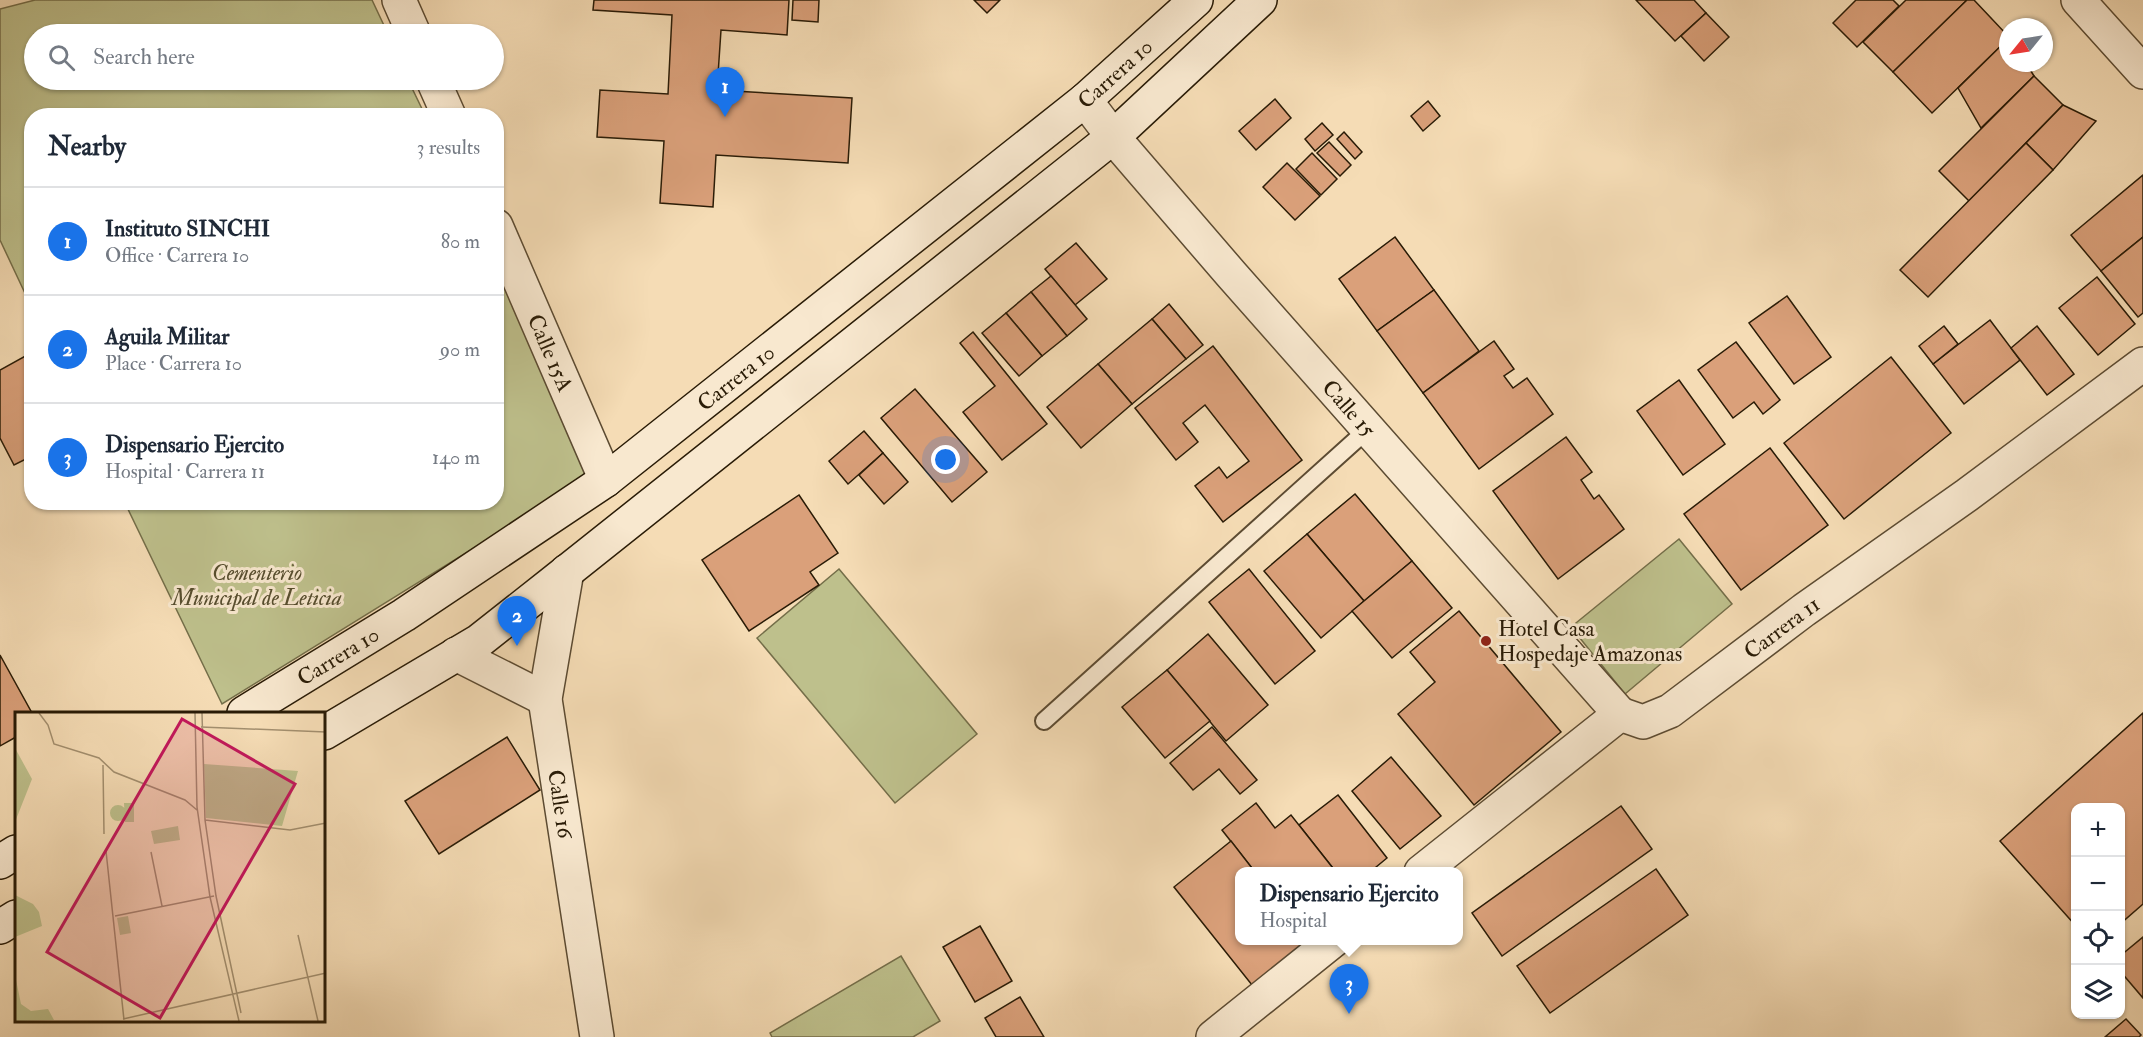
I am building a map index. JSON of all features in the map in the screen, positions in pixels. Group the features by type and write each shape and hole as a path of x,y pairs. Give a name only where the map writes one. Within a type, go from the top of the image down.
{"street":[{"path":"399,0 410,24"},
{"name":"Carrera 10","path":"246,712 404,615 606,480 1085,100 1196,0"},
{"name":"Carrera 10","path":"326,732 479,641 1113,137 1260,0"},
{"path":"2079,0 2143,72"},
{"path":"437,90 445,108"},
{"name":"Calle 15","path":"1085,100 1113,137 1367,430 1620,714"},
{"name":"Calle 15A","path":"504,244 606,480"},
{"name":"Carrera 11","path":"1620,714 1643,722 1670,711 1804,610 1967,495 2143,364"},
{"name":"Calle 16","path":"567,571 545,699 597,1037"},
{"path":"456,654 545,699"},
{"path":"1426,867 1620,714"},
{"path":"0,862 15,853"},
{"path":"0,927 15,918"},
{"path":"1213,1037 1328,945"}],"lane":[{"path":"1044,721 1367,430"}],"green space":[{"path":"35,0 372,0 383,24 24,24 24,90 413,90 422,108 24,108 24,291 0,240 0,9"},
{"name":"Cementerio Municipal de Leticia","path":"504,286 590,476 222,704 128,510 504,510"},
{"path":"1679,539 1732,604 1625,694 1571,627"},
{"path":"839,569 977,734 895,803 757,638"},
{"path":"901,956 940,1021 913,1037 772,1037 770,1033"}],"building":[{"path":"594,0 789,0 787,35 721,30 717,90 852,98 848,163 716,155 713,207 660,203 664,141 597,137 600,90 668,94 672,15 593,10"},
{"path":"793,0 819,0 818,22 792,20"},
{"path":"974,0 1000,0 987,13"},
{"path":"1636,0 1694,0 1706,13 1675,41"},
{"path":"1856,0 1893,0 1899,6 1857,47 1833,23"},
{"path":"1906,0 1967,0 1893,72 1863,42"},
{"path":"1967,0 1974,0 1999,26 1999,48 1932,113 1893,72"},
{"path":"1706,13 1729,37 1704,61 1681,36"},
{"path":"1999,48 1999,72 2032,72 2034,76 1981,128 1958,88"},
{"path":"2034,76 2063,105 1969,201 1939,171"},
{"path":"1275,99 1291,118 1256,150 1239,131"},
{"path":"1428,101 1440,116 1423,131 1411,116"},
{"path":"2063,105 2096,121 2053,170 2026,143"},
{"path":"1322,123 1333,135 1315,151 1305,139"},
{"path":"1344,132 1362,152 1355,159 1337,139"},
{"path":"1329,142 1351,165 1340,176 1317,153"},
{"path":"2026,143 2053,170 1928,297 1900,270"},
{"path":"1312,153 1337,179 1321,195 1296,169"},
{"path":"1287,163 1320,196 1295,220 1263,187"},
{"path":"2143,175 2143,237 2101,271 2071,235"},
{"path":"1395,237 1434,290 1377,331 1339,279"},
{"path":"2143,237 2143,313 2138,317 2101,271"},
{"path":"1076,243 1107,279 1075,305 1045,269"},
{"path":"1051,276 1087,319 1067,336 1031,292"},
{"path":"2097,277 2135,324 2098,355 2059,308"},
{"path":"1434,290 1479,351 1423,393 1377,331"},
{"path":"1031,292 1067,336 1042,356 1006,313"},
{"path":"1787,296 1831,357 1794,384 1749,323"},
{"path":"1169,304 1203,345 1186,359 1152,319"},
{"path":"1006,313 1042,356 1019,376 982,333"},
{"path":"1152,319 1186,359 1132,404 1098,364"},
{"path":"1990,320 2020,360 1964,404 1933,364"},
{"path":"1944,326 1958,344 1933,364 1919,346"},
{"path":"2037,326 2074,374 2047,395 2011,348"},
{"path":"973,332 1047,424 1002,460 963,412 995,386 960,343"},
{"path":"1494,341 1514,369 1504,376 1513,388 1527,378 1553,414 1479,469 1423,393"},
{"path":"1736,342 1780,400 1763,414 1754,402 1733,418 1698,370"},
{"path":"1213,346 1302,460 1223,522 1195,486 1219,467 1227,478 1249,461 1205,405 1183,423 1198,442 1176,460 1135,408"},
{"path":"24,357 24,460 14,465 0,438 0,370"},
{"path":"1891,357 1951,433 1844,519 1784,443"},
{"path":"1098,364 1132,404 1081,448 1047,407"},
{"path":"1679,380 1725,444 1683,475 1637,411"},
{"path":"915,389 987,472 952,502 881,418"},
{"path":"864,431 883,453 848,484 829,461"},
{"path":"1566,437 1592,472 1581,480 1594,499 1599,495 1624,529 1558,579 1493,491"},
{"path":"1770,448 1828,525 1741,590 1684,514"},
{"path":"883,453 908,482 884,504 859,475"},
{"path":"1355,494 1412,561 1364,601 1307,534"},
{"path":"799,495 838,553 810,572 819,585 749,631 702,560"},
{"path":"1307,534 1364,601 1321,638 1264,571"},
{"path":"1412,561 1452,608 1392,658 1352,611"},
{"path":"1249,569 1315,651 1275,684 1209,602"},
{"path":"1459,611 1561,732 1474,805 1398,714 1435,682 1410,652"},
{"path":"1208,634 1268,705 1226,741 1167,670"},
{"path":"0,655 31,712 15,712 15,738 0,746"},
{"path":"1167,670 1210,721 1165,758 1122,707"},
{"path":"2143,713 2143,904 2125,920 2125,803 2071,803 2071,920 2000,841"},
{"path":"1212,727 1257,780 1240,794 1219,769 1193,790 1170,763"},
{"path":"507,737 540,790 439,854 405,801"},
{"path":"1391,757 1441,816 1400,849 1352,791"},
{"path":"1338,795 1387,858 1376,867 1332,867 1299,825"},
{"path":"1256,803 1275,828 1291,815 1332,867 1251,867 1222,830"},
{"path":"1621,806 1652,849 1502,956 1472,913"},
{"path":"1231,841 1251,867 1235,867 1235,945 1302,945 1252,985 1174,887"},
{"path":"1656,869 1688,915 1550,1013 1517,966"},
{"path":"980,926 1012,981 975,1002 943,947"},
{"path":"2143,937 2143,998 2125,977 2125,952"},
{"path":"1020,997 1044,1037 996,1037 985,1018"},
{"path":"2126,1019 2141,1035 2139,1037 2105,1037"}],"place":[{"name":"Instituto SINCHI","path":"725,117"},
{"name":"Hotel Casa Hospedaje Amazonas","path":"1486,641"},
{"name":"Aguila Militar","path":"517,646"},
{"name":"Dispensario Ejercito","path":"1349,1014"}]}
